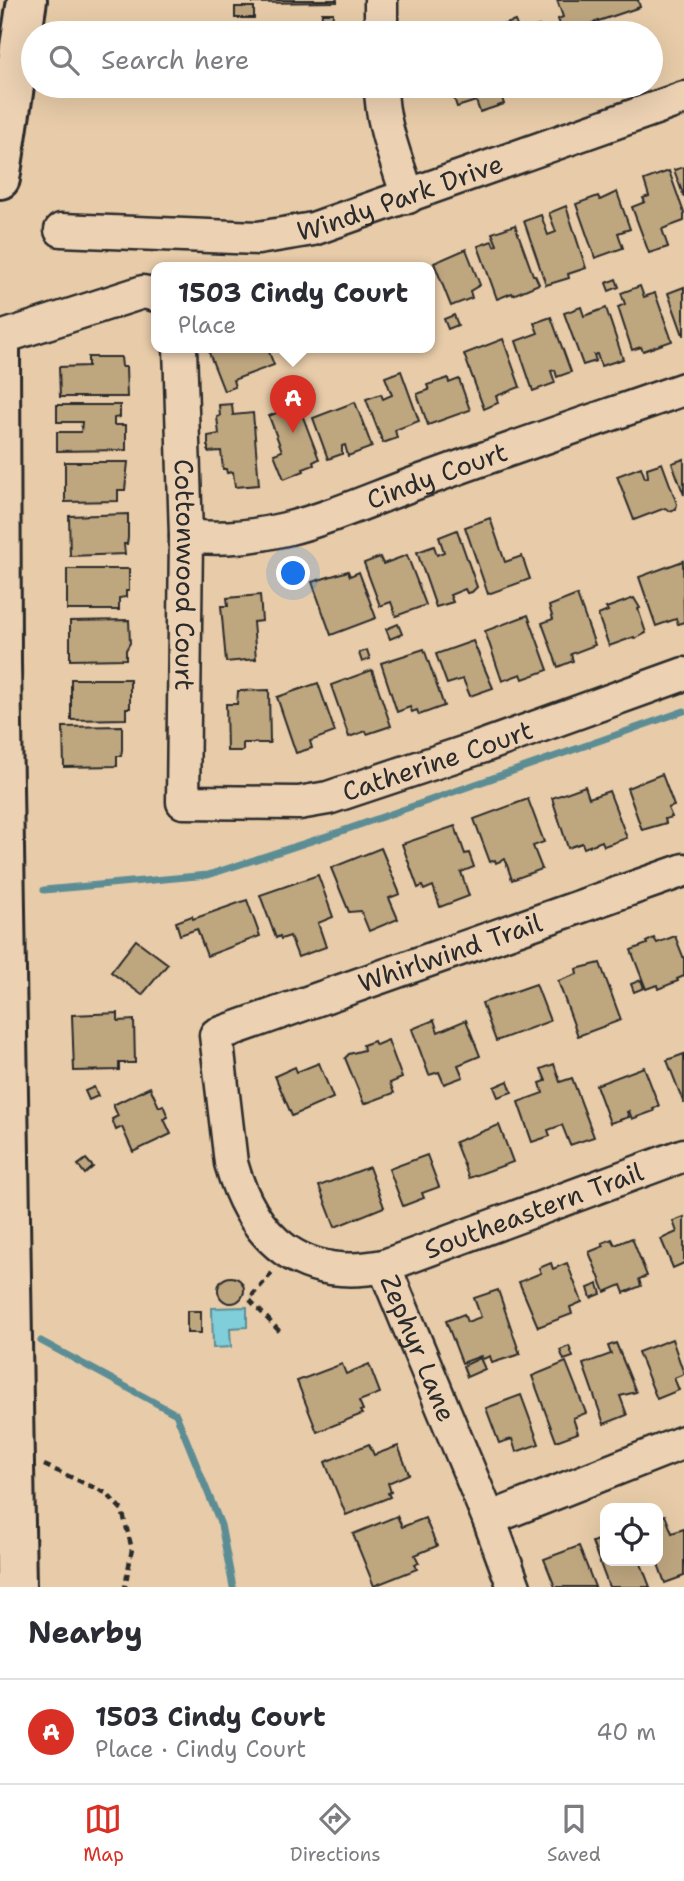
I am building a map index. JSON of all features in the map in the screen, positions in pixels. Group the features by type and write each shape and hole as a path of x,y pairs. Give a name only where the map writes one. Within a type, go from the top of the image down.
{"main road":[{"path":"24,21 27,0"},
{"path":"0,179 21,40"},
{"path":"0,345 7,1538 16,1587"}],"street":[{"path":"381,0 381,21"},
{"path":"381,98 386,126 408,197"},
{"name":"Windy Park Drive","path":"61,230 258,237 313,229 684,98"},
{"path":"0,338 144,292 151,294"},
{"name":"Cottonwood Court","path":"180,353 186,536 183,802"},
{"name":"Cindy Court","path":"186,536 263,536 301,526 684,389"},
{"name":"Catherine Court","path":"183,802 299,803 328,798 481,747 684,674"},
{"name":"Whirlwind Trail","path":"216,1035 684,870"},
{"name":"Zephyr Lane","path":"216,1035 224,1115 235,1177 256,1219 269,1236 307,1263 332,1270 358,1271 384,1266 489,1519 514,1587"},
{"name":"Southeastern Trail","path":"384,1266 684,1155"},
{"path":"489,1519 684,1442"}],"path":[{"path":"282,1334 249,1299 291,1254"},
{"path":"34,1460 55,1472 82,1480 106,1493 122,1510 132,1549 125,1587"}],"water":[{"path":"247,1307 247,1327 230,1328 231,1347 213,1348 212,1308"}],"building":[{"path":"253,0 337,0 337,2 253,3"},
{"path":"557,0 638,0 640,7 599,21 559,21 563,17"},
{"path":"235,7 254,7 254,18 235,18"},
{"path":"322,13 333,13 332,21 321,21"},
{"path":"454,98 502,98 504,104 480,112 476,101 457,107"},
{"path":"684,167 684,197 674,170"},
{"path":"669,171 684,213 684,221 662,229 668,247 649,253 632,207 645,202 643,198 649,196 644,180"},
{"path":"617,192 630,229 618,233 623,248 595,258 576,204 598,196 600,200"},
{"path":"566,206 586,268 568,274 569,278 546,285 524,221 541,215 548,235 556,232 549,213"},
{"path":"515,225 533,275 539,284 497,299 478,246 492,241 494,246 497,245 492,233"},
{"path":"466,249 480,285 470,291 472,298 451,306 435,263"},
{"path":"616,279 619,287 609,291 606,283"},
{"path":"640,286 644,297 655,293 672,341 643,351 641,347 632,350 618,307 625,304 621,293"},
{"path":"684,287 684,335 683,335 668,293"},
{"path":"581,307 584,316 606,308 623,359 601,366 597,354 594,355 596,361 583,365 564,313"},
{"path":"454,315 458,325 448,329 444,319"},
{"path":"551,317 571,372 557,377 555,370 551,371 555,383 533,391 516,341 538,333 534,323"},
{"path":"503,339 520,387 496,396 498,403 484,409 464,354"},
{"path":"209,353 269,353 274,365 233,380 235,387 224,391"},
{"path":"88,357 121,357 122,367 126,367 127,397 60,397 59,367 88,366"},
{"path":"401,371 419,421 395,430 397,438 383,443 366,399 381,394 383,399 392,395 385,377"},
{"path":"448,378 449,383 459,379 470,410 428,425 417,394 429,390 427,385"},
{"path":"355,402 372,447 348,456 345,445 342,446 342,454 328,459 313,418"},
{"path":"232,404 233,415 253,413 259,485 235,487 233,472 227,473 226,469 223,469 221,451 208,452 208,436 219,434 219,405"},
{"path":"298,404 319,459 313,462 314,465 303,469 304,471 284,479 274,454 282,451 269,416"},
{"path":"57,405 120,405 120,417 114,418 114,425 126,425 126,450 57,451 57,432 81,432 82,422 57,422"},
{"path":"684,459 684,495 672,463"},
{"path":"65,462 128,462 125,490 118,490 118,501 65,502"},
{"path":"662,463 677,504 676,509 670,511 665,508 634,520 617,476 641,467 645,478 648,477 647,468"},
{"path":"128,514 125,554 70,556 69,516"},
{"path":"490,518 505,562 522,556 530,579 488,594 465,527"},
{"path":"457,530 477,587 472,592 467,593 465,589 450,595 453,602 436,607 417,552 434,546 437,555 444,552 439,537"},
{"path":"407,555 426,605 396,616 391,602 380,606 364,563 380,557 383,564"},
{"path":"683,561 684,622 678,624 676,619 656,626 639,577"},
{"path":"67,569 129,569 129,591 126,591 126,597 119,598 119,610 67,610"},
{"path":"348,571 350,576 359,572 376,618 331,635 312,582"},
{"path":"260,595 262,621 253,622 256,659 226,662 221,606 228,606 227,598"},
{"path":"577,595 595,645 571,654 573,661 558,667 542,623 553,619 549,606"},
{"path":"634,598 640,608 638,609 646,633 609,646 598,615 608,611 606,608"},
{"path":"528,615 548,670 523,679 521,674 502,681 485,631"},
{"path":"129,620 130,643 126,650 126,659 70,660 70,621"},
{"path":"398,624 402,634 390,639 386,629"},
{"path":"473,641 493,688 470,696 463,679 447,684 436,654"},
{"path":"424,649 444,706 419,715 417,710 412,712 410,707 397,712 381,663"},
{"path":"367,650 370,659 362,662 359,653"},
{"path":"372,670 391,726 349,737 331,685"},
{"path":"71,679 130,679 130,708 126,708 126,719 71,720"},
{"path":"318,683 335,732 310,741 312,748 296,753 277,697"},
{"path":"269,690 270,743 243,743 243,751 227,751 226,704 237,704 238,691"},
{"path":"122,726 122,750 121,756 117,756 117,766 64,767 63,727"},
{"path":"662,774 674,806 668,808 672,817 665,819 666,823 642,830 627,788"},
{"path":"585,786 589,798 609,791 627,838 604,846 602,841 584,848 582,843 568,848 552,798"},
{"path":"528,799 544,842 533,846 542,869 512,880 505,859 496,863 495,860 490,862 474,819"},
{"path":"455,826 465,854 469,853 474,867 461,872 469,896 440,907 433,886 424,890 422,886 418,888 402,844"},
{"path":"381,848 400,894 389,898 398,919 369,931 361,911 349,912 331,868"},
{"path":"318,875 333,917 318,923 326,947 298,957 290,936 276,938 260,895"},
{"path":"247,900 260,936 207,956 197,929 180,935 176,922 192,916 193,919"},
{"path":"675,936 684,959 684,976 658,989 657,985 646,989 631,950 654,938 657,943"},
{"path":"136,940 168,964 142,995 111,972"},
{"path":"600,963 621,1020 578,1036 558,981 577,974 576,969"},
{"path":"641,980 644,988 634,992 631,984"},
{"path":"536,984 550,1021 496,1041 482,1003"},
{"path":"118,1013 118,1021 134,1020 135,1063 119,1063 119,1070 74,1071 72,1015"},
{"path":"434,1020 438,1032 466,1020 480,1056 458,1065 463,1077 444,1084 439,1072 429,1075 412,1029"},
{"path":"388,1040 402,1078 390,1083 394,1093 364,1104 345,1058 349,1054 364,1050 363,1045 374,1041 376,1045"},
{"path":"684,1054 684,1104 667,1060"},
{"path":"319,1063 333,1098 292,1116 275,1076 295,1067 297,1072"},
{"path":"554,1064 560,1082 572,1078 594,1137 570,1145 562,1125 548,1130 550,1136 532,1142 518,1102 543,1093 540,1083 546,1081 541,1069"},
{"path":"644,1067 659,1106 653,1109 654,1111 632,1119 629,1111 629,1117 610,1123 596,1085"},
{"path":"508,1081 512,1092 498,1097 494,1087"},
{"path":"94,1087 98,1096 89,1100 85,1091"},
{"path":"150,1087 159,1107 163,1105 168,1117 164,1119 171,1134 133,1152 122,1127 116,1130 112,1119 118,1116 113,1105"},
{"path":"499,1125 513,1162 469,1178 455,1142"},
{"path":"427,1155 439,1187 422,1193 424,1198 403,1206 389,1169"},
{"path":"86,1159 93,1167 85,1174 78,1165"},
{"path":"369,1167 384,1207 335,1227 319,1186"},
{"path":"684,1217 684,1263 673,1268 661,1239 677,1232 673,1221"},
{"path":"632,1238 647,1276 639,1279 641,1286 624,1293 621,1285 605,1292 589,1252 604,1246 602,1243 612,1239 615,1245"},
{"path":"551,1263 553,1269 567,1263 582,1302 570,1307 572,1314 538,1327 519,1282 541,1273 539,1268"},
{"path":"231,1277 240,1281 244,1290 240,1299 231,1303 222,1299 218,1290 222,1281"},
{"path":"598,1284 601,1294 591,1298 588,1288"},
{"path":"498,1290 520,1354 492,1363 490,1356 483,1359 481,1356 462,1363 446,1321 464,1314 467,1322 481,1317 474,1298"},
{"path":"187,1311 201,1311 201,1333 187,1333"},
{"path":"672,1339 684,1374 674,1378 679,1390 657,1399 638,1352"},
{"path":"616,1343 636,1392 620,1396 627,1415 604,1424 583,1364 611,1354 608,1346"},
{"path":"569,1346 573,1357 564,1360 560,1350"},
{"path":"480,1358 485,1369 467,1377 463,1366"},
{"path":"566,1362 586,1413 573,1418 578,1433 556,1441 532,1376"},
{"path":"342,1364 346,1374 369,1364 380,1393 359,1401 362,1414 317,1432 297,1381"},
{"path":"521,1395 539,1444 516,1452 512,1439 499,1443 486,1408"},
{"path":"369,1444 374,1455 398,1446 409,1474 388,1483 390,1497 346,1515 325,1462"},
{"path":"665,1515 672,1533 684,1529 684,1576 665,1583 659,1566 663,1566"},
{"path":"397,1516 402,1527 425,1518 437,1546 415,1555 419,1563 415,1564 417,1569 374,1586 353,1534"},
{"path":"600,1539 600,1563 592,1542"},
{"path":"579,1546 595,1587 555,1587 544,1559"},
{"path":"601,1566 642,1566 650,1587 609,1587"}],"waterway":[{"path":"44,890 208,875 684,711"},
{"path":"41,1341 176,1414 221,1525 233,1587"}],"place":[{"name":"1503 Cindy Court","path":"293,433"}]}
